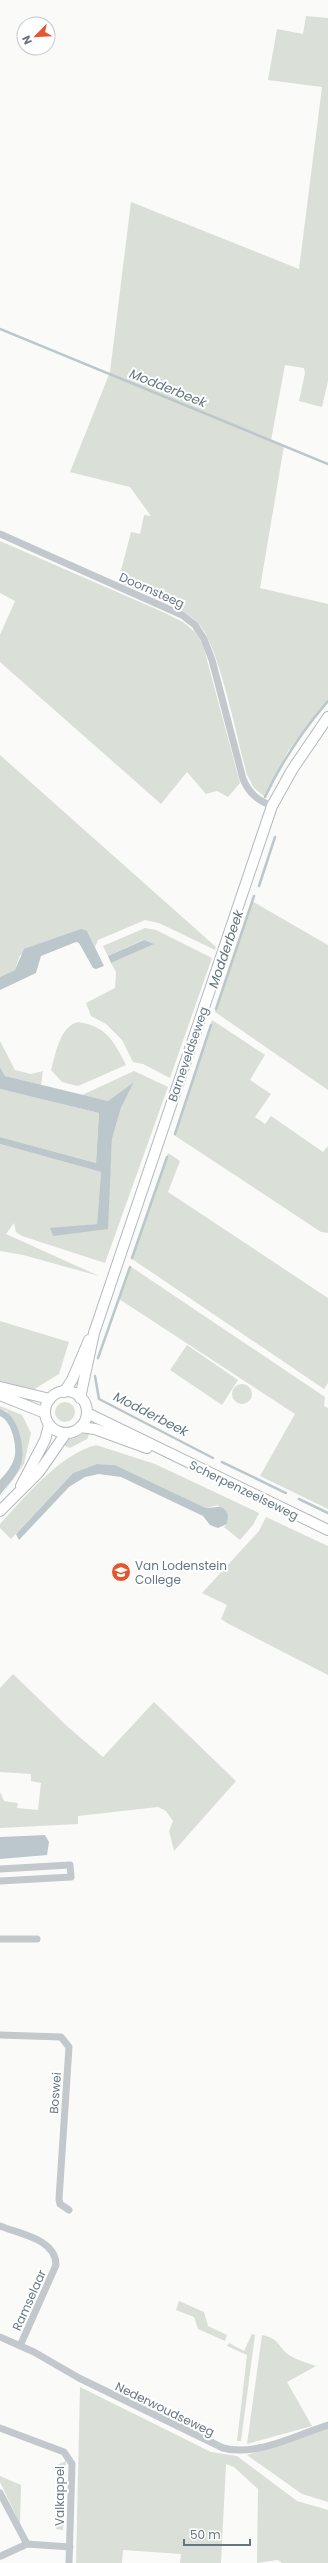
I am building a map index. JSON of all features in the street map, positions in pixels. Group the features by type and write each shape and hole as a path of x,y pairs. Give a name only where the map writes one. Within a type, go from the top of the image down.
{"main road":[{"name":"Barneveldseweg","path":"80,1398 94,1333 272,806 292,770 328,718"},
{"name":"Barneveldseweg","path":"64,1392 72,1380 86,1344 94,1333"},
{"path":"0,1387 50,1399 64,1392 73,1393 80,1398 88,1415 83,1427 66,1433 57,1431 49,1425"},
{"path":"0,1395 45,1413"},
{"path":"18,1492 45,1440 49,1425 45,1413 50,1399"},
{"name":"Scherpenzeelseweg","path":"88,1415 148,1442 161,1450 328,1530"},
{"name":"Scherpenzeelseweg","path":"83,1427 161,1450"},
{"path":"0,1511 39,1472 66,1433"}],"street":[{"name":"Doornsteeg","path":"0,534 182,615 195,625 204,639 212,660 245,784 255,798 272,806"},
{"path":"0,1869 70,1865 71,1878 0,1881"},
{"path":"0,1939 37,1939"},
{"name":"Boswei","path":"0,2035 61,2037 69,2047 59,2200 60,2204 69,2210"},
{"name":"Ramselaar","path":"0,2226 49,2245 56,2256 56,2265 20,2346"},
{"name":"Nederwoudseweg","path":"0,2337 214,2446 229,2450 258,2447 328,2424"},
{"name":"Valkappel","path":"0,2428 64,2452 69,2457 72,2464 69,2563"},
{"path":"0,2493 26,2544"},
{"path":"1,2556 26,2544 70,2547"}],"shaded area":[{"path":"306,16 328,18 328,381 322,407 299,401 305,373 304,368 285,365 271,440 284,446 260,588 328,604 328,700 288,751 265,797 254,788 247,775 221,673 214,652 199,624 172,605 118,582 131,532 140,534 144,515 151,516 130,487 70,472 110,372 131,202 299,269 322,87 268,80 277,29 303,34"},
{"path":"0,541 163,612 183,622 195,632 203,645 240,783 228,797 217,791 206,794 187,772 161,804 0,662 0,635 15,601 0,593"},
{"path":"0,755 216,947 215,950 159,923 145,920 98,940 95,947 87,931 20,955 15,970 0,977"},
{"path":"252,901 328,945 328,1090 215,1012"},
{"path":"145,928 156,930 212,958 170,1078 143,1064 133,1062 122,1040 106,1024 91,1016 86,1003 115,988 116,972 111,963 153,944 143,940 108,956 103,946"},
{"path":"81,929 87,931 104,966 96,969 93,968 79,943 76,942 41,956 36,973 0,990 0,977 15,970 24,949"},
{"path":"144,940 154,944 111,963 108,956"},
{"path":"212,1020 265,1055 250,1080 271,1094 255,1117 265,1124 271,1116 323,1152 328,1146 328,1233 321,1232 174,1135"},
{"path":"78,1022 96,1027 108,1036 126,1065 78,1086 62,1082 51,1070 62,1035 66,1029"},
{"path":"0,1041 15,1070 31,1074 43,1071 41,1085 5,1076 0,1067"},
{"path":"0,1067 5,1076 108,1101 134,1082 121,1108 112,1139 108,1229 53,1236 50,1228 97,1224 101,1172 0,1144 0,1137 96,1163 99,1113 0,1089"},
{"path":"134,1071 168,1087 105,1263 22,1236 16,1232 14,1223 6,1234 99,1276 23,1255 0,1251 0,1144 101,1172 97,1224 50,1229 107,1229 112,1139 121,1108 134,1082 108,1101 82,1095"},
{"path":"0,1089 99,1113 96,1163 0,1137"},
{"path":"168,1153 180,1161 168,1192 328,1298 328,1383 324,1389 132,1259"},
{"path":"130,1266 325,1397 324,1406 328,1408 328,1509 260,1476 295,1414 119,1299"},
{"path":"0,1321 69,1342 59,1374 33,1390 0,1381"},
{"path":"187,1345 238,1380 222,1405 170,1370"},
{"path":"242,1384 249,1387 252,1394 249,1401 242,1404 235,1401 232,1394 235,1387"},
{"path":"61,1402 69,1402 75,1408 75,1416 69,1422 61,1422 55,1416 55,1408"},
{"path":"0,1406 22,1415 31,1433 24,1464 0,1498 21,1465 7,1411 0,1409"},
{"path":"0,1409 12,1417 16,1424 21,1440 22,1457 20,1468 0,1495 0,1480 13,1462 15,1448 11,1429 8,1423 0,1416"},
{"path":"90,1432 87,1439 70,1448 61,1444 67,1438"},
{"path":"96,1445 155,1464 259,1513 253,1525 240,1540 224,1527 227,1524 218,1505 206,1508 115,1465 97,1464 73,1473 11,1539 0,1528 0,1524 31,1490 56,1467 69,1457"},
{"path":"97,1464 115,1465 206,1508 216,1507 224,1509 228,1515 227,1524 218,1528 210,1525 203,1516 121,1477 99,1474 85,1477 69,1487 19,1540 16,1534 73,1473"},
{"path":"266,1517 328,1546 328,1675 227,1623 221,1619 227,1605 202,1593 259,1531"},
{"path":"13,1674 68,1727 103,1757 154,1702 236,1781 174,1851 169,1831 173,1821 166,1811 158,1807 78,1816 78,1824 0,1828 0,1792 4,1801 18,1803 17,1808 38,1810 41,1783 31,1781 31,1774 0,1772 0,1688"},
{"path":"45,1835 49,1842 47,1855 0,1859 0,1837"},
{"path":"179,2301 204,2312 208,2326 227,2335 225,2341 198,2329 194,2317 176,2310"},
{"path":"252,2334 255,2335 241,2441 237,2441 247,2355 227,2346 229,2343 244,2351"},
{"path":"262,2335 272,2338 292,2357 316,2366 287,2382 312,2426 247,2444"},
{"path":"80,2387 211,2452 237,2456 297,2501 328,2510 328,2563 282,2563 278,2560 257,2563 258,2489 234,2467 226,2464 221,2563 180,2563 181,2554 123,2550 122,2563 76,2563"},
{"path":"328,2428 328,2502 302,2494 247,2455"},
{"path":"66,2461 63,2530 56,2529 57,2465"},
{"path":"0,2476 21,2485 20,2524 0,2482"}],"waterway":[{"name":"Modderbeek","path":"0,329 328,464"},
{"name":"Modderbeek","path":"265,797 278,771 293,747 328,701"},
{"name":"Modderbeek","path":"259,886 275,837"},
{"name":"Modderbeek","path":"216,1009 254,896"},
{"name":"Modderbeek","path":"175,1134 211,1025"},
{"name":"Modderbeek","path":"132,1258 167,1157"},
{"name":"Modderbeek","path":"98,1358 130,1267"},
{"name":"Modderbeek","path":"95,1376 99,1399 213,1458"},
{"name":"Modderbeek","path":"222,1462 286,1493"},
{"name":"Modderbeek","path":"299,1499 328,1513"}],"place":[{"name":"Van Lodenstein College","path":"121,1572"}]}
